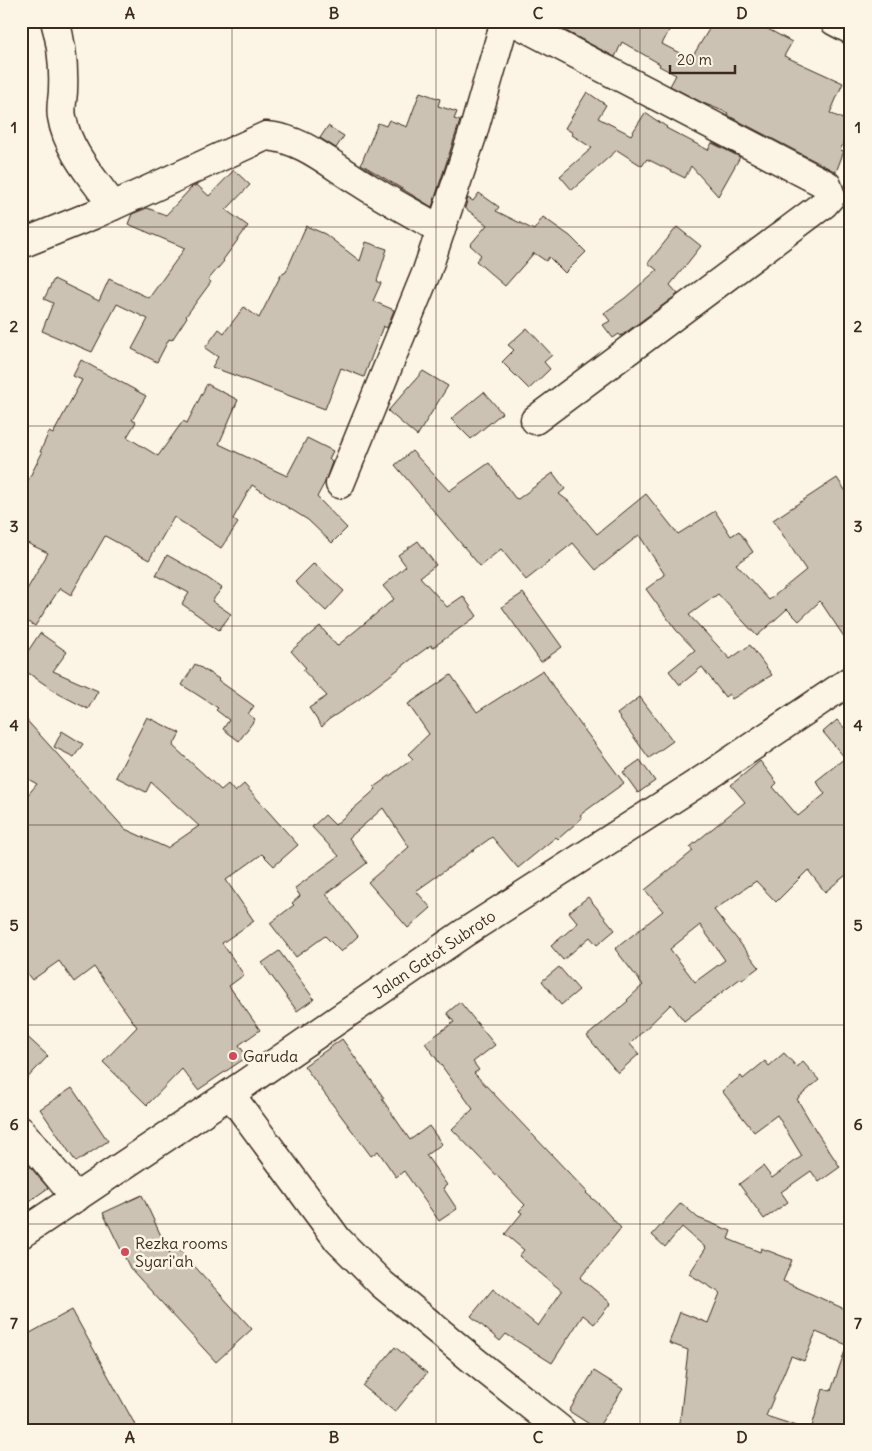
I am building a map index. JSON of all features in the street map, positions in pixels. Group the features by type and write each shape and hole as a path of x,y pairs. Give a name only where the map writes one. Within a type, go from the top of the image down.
{"main road":[{"path":"55,21 61,40 63,59 61,114 65,131 77,154 113,206"},
{"path":"340,484 417,297 441,230 472,136 505,21"},
{"path":"513,21 827,185 830,196 824,204 535,420"},
{"path":"834,21 851,30"},
{"path":"21,244 113,206 266,136 279,136 300,144 362,184 441,230"},
{"name":"Jalan Gatot Subroto","path":"21,1234 230,1094 464,933 713,773 851,680"},
{"path":"230,1094 338,1240 382,1284 412,1310 562,1430"},
{"path":"21,1130 76,1198"}],"building":[{"path":"547,21 674,21 662,44 691,59 714,21 753,21 792,42 784,56 843,83 830,113 851,123 851,129 840,150 844,151 836,172 727,115 728,113 670,86 676,75 622,42 615,57"},
{"path":"420,92 440,99 438,106 457,112 454,119 460,121 432,207 361,164 378,123 386,126 389,120 407,127"},
{"path":"587,92 606,105 598,118 631,135 645,113 666,128 708,150 712,143 740,157 718,196 691,166 685,178 647,159 642,166 617,150 572,190 560,176 592,148 565,128"},
{"path":"328,126 344,136 336,148 320,138"},
{"path":"234,170 250,185 226,210 248,226 224,261 208,280 211,282 186,316 172,340 169,339 157,362 132,349 148,319 117,304 92,352 42,331 53,303 44,299 54,279 99,301 109,279 149,298 185,248 128,224 132,214 147,208 166,215 192,187 197,185 209,196"},
{"path":"479,193 499,207 496,211 534,230 543,217 570,236 586,252 565,273 549,257 546,261 534,253 505,286 476,261 481,255 470,245 487,225 465,208 468,198 473,201"},
{"path":"306,226 325,234 360,261 366,242 387,249 377,281 381,283 373,301 394,310 387,328 383,326 364,377 341,368 325,409 212,367 218,357 205,348 219,329 224,333 244,307 259,318 281,275 286,272"},
{"path":"677,227 701,246 670,285 678,294 621,336 619,334 613,338 603,325 610,321 604,313 625,298 657,270 648,263"},
{"path":"527,328 552,355 544,362 550,369 529,389 502,362 514,350 508,345"},
{"path":"81,360 146,396 132,420 136,422 127,437 158,456 183,421 187,423 207,384 238,400 219,444 287,476 307,438 333,451 329,459 332,462 317,497 347,528 332,543 308,520 252,485 233,519 238,523 221,548 174,517 149,560 105,536 71,595 60,588 35,626 21,617 21,600 48,553 21,540 21,494 42,453 40,452 49,432 53,434 82,380 73,376"},
{"path":"423,371 448,386 417,436 388,411"},
{"path":"484,392 502,413 471,439 451,419"},
{"path":"412,451 449,491 489,463 515,498 518,499 553,473 565,489 559,494 571,503 597,534 646,494 678,534 715,511 731,536 739,531 753,552 736,564 769,600 806,570 773,520 837,478 851,499 851,647 820,601 799,621 787,609 757,636 718,594 689,615 730,659 750,645 772,675 732,699 729,694 725,697 702,667 680,685 669,671 695,650 676,630 646,589 665,575 639,535 596,570 573,543 526,580 501,549 480,566 395,465"},
{"path":"418,541 436,565 420,577 447,607 463,596 477,616 432,648 431,645 328,720 322,727 309,708 327,696 303,670 306,668 291,651 320,626 337,646 394,599 383,586 406,566 398,555"},
{"path":"167,555 222,588 212,601 231,614 219,630 182,604 189,593 156,575"},
{"path":"314,563 344,591 326,611 295,582"},
{"path":"523,593 562,647 541,662 502,607"},
{"path":"40,633 67,652 53,671 98,691 88,709 59,694 21,668 21,656 24,657"},
{"path":"195,664 219,679 254,706 248,714 255,719 239,741 223,729 229,720 216,710 218,708 182,685"},
{"path":"543,670 557,693 624,783 580,815 582,818 558,839 556,837 518,868 492,837 416,891 431,908 408,928 368,882 409,847 383,808 349,838 367,863 326,894 358,936 341,952 325,936 296,957 270,923 294,905 292,903 300,896 295,888 339,856 312,827 325,815 335,825 376,789 374,787 413,759 408,754 429,734 408,704 451,675 477,712"},
{"path":"640,697 673,741 649,758 617,714"},
{"path":"21,714 125,829 167,848 199,826 151,782 146,792 116,777 147,717 180,733 173,746 221,790 228,784 235,792 244,784 298,845 274,866 262,854 226,880 254,921 222,943 244,975 229,986 260,1030 239,1045 247,1057 198,1090 182,1069 147,1105 103,1062 137,1027 94,967 74,982 59,961 32,980 21,966 21,803 37,784 21,775"},
{"path":"837,720 851,735 851,871 825,892 808,870 776,902 756,881 714,910 759,967 742,980 741,978 684,1021 671,1004 630,1044 639,1054 618,1073 587,1036 628,1001 643,985 615,949 663,911 645,890 693,851 690,847 745,802 731,785 760,761 777,783 773,787 798,816 825,794 816,781 845,758 823,732","holes":["700,925 725,960 695,982 670,949"]},
{"path":"62,731 83,744 74,757 54,747"},
{"path":"640,760 655,781 638,793 623,772"},
{"path":"588,897 615,930 597,945 590,937 563,960 551,946 578,923 569,912"},
{"path":"279,951 314,999 297,1011 262,963"},
{"path":"559,967 579,990 561,1005 542,981"},
{"path":"460,1002 495,1045 473,1062 479,1070 474,1073 621,1228 580,1278 611,1303 594,1324 583,1315 552,1363 506,1334 500,1341 471,1316 493,1289 538,1326 562,1291 519,1256 524,1250 505,1234 522,1213 519,1211 525,1205 452,1129 473,1109 425,1043 454,1022 447,1013"},
{"path":"21,1031 48,1056 21,1085"},
{"path":"342,1039 384,1098 382,1099 410,1140 429,1126 442,1144 426,1155 447,1185 443,1188 457,1209 439,1221 404,1171 396,1177 378,1151 371,1156 304,1066"},
{"path":"784,1053 797,1067 803,1062 819,1080 797,1099 840,1167 819,1182 811,1171 781,1192 788,1202 764,1219 739,1184 763,1166 772,1178 802,1156 777,1115 754,1132 722,1091 741,1076 743,1079 765,1061 769,1066"},
{"path":"72,1088 108,1141 76,1162 40,1109"},
{"path":"21,1156 48,1188 21,1207"},
{"path":"142,1195 169,1253 176,1246 252,1329 216,1362 130,1268 103,1213"},
{"path":"681,1203 698,1218 731,1231 728,1239 760,1252 761,1248 792,1260 783,1281 851,1312 851,1430 811,1430 823,1389 831,1391 847,1345 816,1332 804,1361 791,1356 766,1416 797,1426 797,1430 679,1430 688,1350 669,1343 680,1312 708,1323 720,1293 689,1274 706,1248 682,1227 665,1247 652,1235"},
{"path":"72,1310 138,1430 21,1430 21,1338"},
{"path":"395,1347 427,1373 395,1412 363,1386"},
{"path":"594,1371 623,1389 597,1429 569,1411"}],"place":[{"name":"Garuda","path":"233,1056"},
{"name":"Rezka rooms Syari'ah","path":"125,1252"}]}
